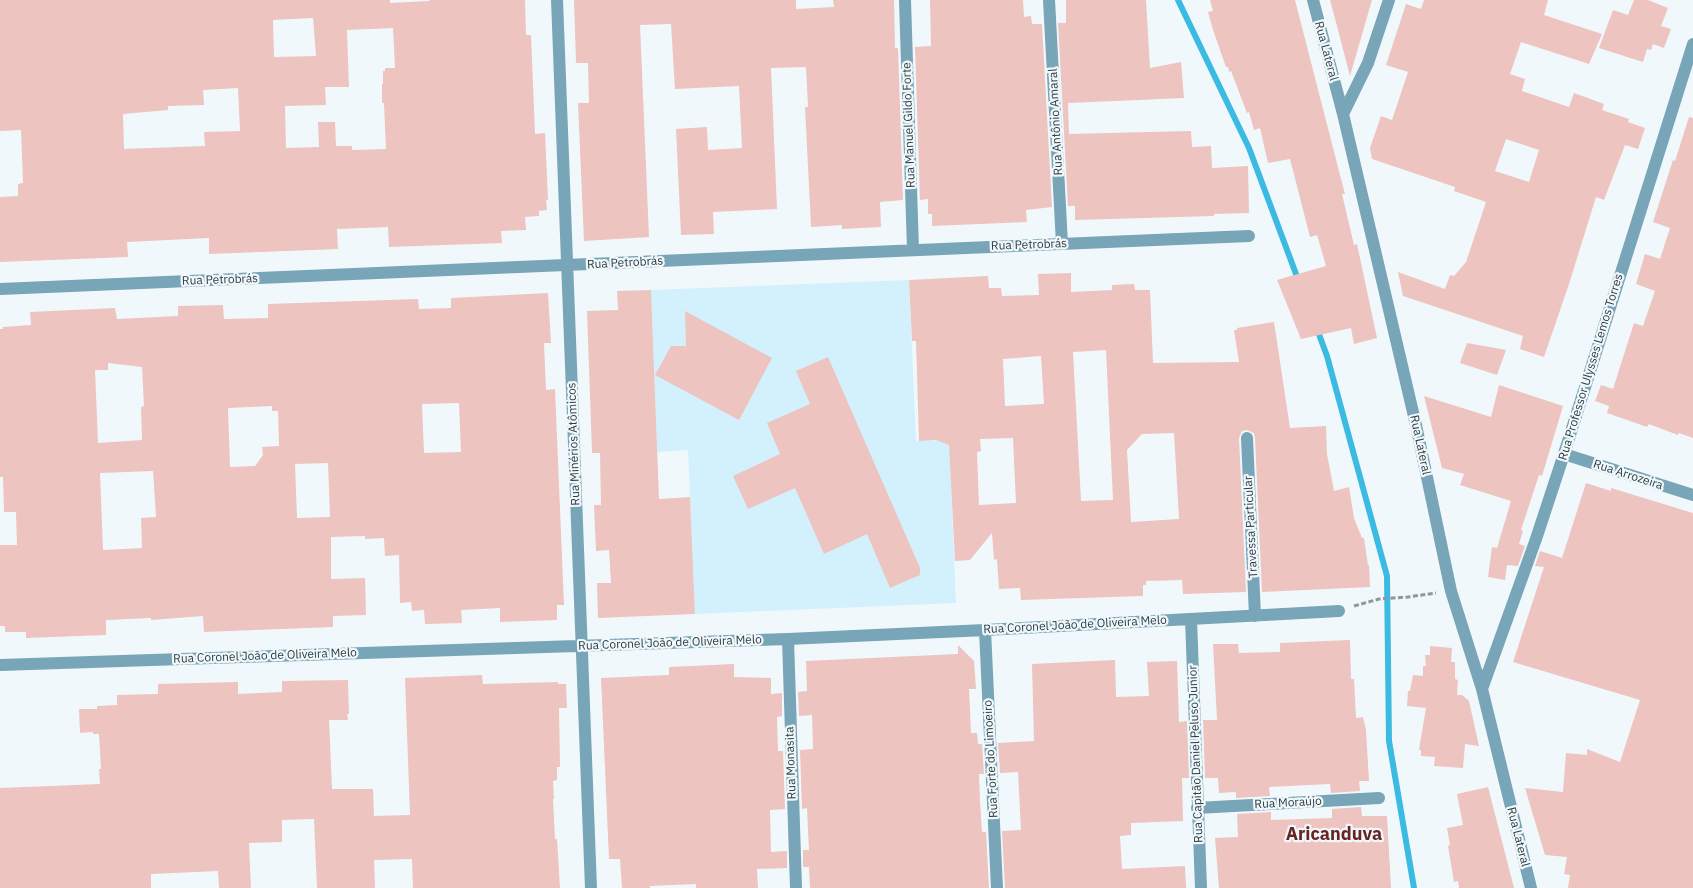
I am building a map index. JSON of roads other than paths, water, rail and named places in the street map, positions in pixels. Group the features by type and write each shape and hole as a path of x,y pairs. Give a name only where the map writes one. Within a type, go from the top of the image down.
{"street":[{"name":"Rua Minérios Atômicos","path":"557,0 591,888"},
{"name":"Rua Manuel Gildo Forte","path":"905,0 913,250"},
{"name":"Rua Antônio Amaral","path":"1050,0 1062,244"},
{"name":"Rua Lateral","path":"1313,0 1343,114 1416,425 1452,590 1482,689 1530,888"},
{"path":"1343,114 1368,63 1389,0"},
{"name":"Rua Professor Ulysses Lemos Torres","path":"1482,689 1536,539 1564,454 1693,44"},
{"name":"Rua Petrobrás","path":"0,289 1249,236"},
{"name":"Travessa Particular","path":"1247,438 1255,616"},
{"name":"Rua Arrozeira","path":"1564,454 1693,495"},
{"name":"Rua Coronel João de Oliveira Melo","path":"0,665 788,639 1339,611"},
{"name":"Rua Capitão Daniel Peluso Junior","path":"1191,619 1201,888"},
{"name":"Rua Forte do Limoeiro","path":"985,630 997,888"},
{"name":"Rua Monasita","path":"788,639 796,888"},
{"name":"Rua Moraújo","path":"1197,808 1379,798"}],"waterway":[{"path":"1178,0 1249,148 1299,282"},
{"path":"1317,329 1327,356 1387,576 1389,741 1414,888"}],"district":[{"name":"Aricanduva","path":"1334,835"}]}
